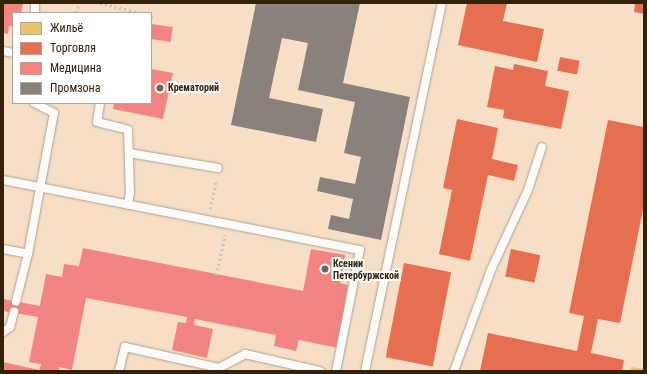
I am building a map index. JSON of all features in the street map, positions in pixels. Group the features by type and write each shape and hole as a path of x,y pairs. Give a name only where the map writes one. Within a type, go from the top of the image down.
{"lane":[{"path":"365,371 442,3"},
{"path":"16,301 28,254 42,187 54,113 36,104"},
{"path":"100,104 97,122 128,130 130,153 130,192 128,204"},
{"path":"454,371 491,270 528,190 542,147"},
{"path":"130,153 218,168"},
{"path":"3,180 360,250 336,371"},
{"path":"3,249 28,254"},
{"path":"3,332 10,326 14,312"},
{"path":"119,371 125,347 219,368 245,354 320,371"}],"path":[{"path":"100,3 136,12"},
{"path":"152,16 156,17"},
{"path":"208,220 214,191"},
{"path":"216,275 227,224"}],"shaded area":[{"path":"3,3 644,3 644,371 3,371"}],"building: Жильё":[{"path":"631,367 644,369 644,371 630,371"}],"building: Торговля":[{"path":"467,3 507,3 503,21 544,29 537,62 458,45"},
{"path":"635,3 644,3 644,14 634,12"},
{"path":"560,57 580,61 577,75 557,71"},
{"path":"514,64 548,71 545,86 569,91 561,129 503,118 504,110 487,107 495,66 513,70"},
{"path":"457,119 498,128 492,159 518,165 514,181 488,175 470,261 439,254 452,190 443,188"},
{"path":"608,120 644,127 644,205 620,323 598,319 591,353 624,360 622,371 480,371 488,333 577,351 584,316 569,313"},
{"path":"511,249 540,255 535,283 505,276"},
{"path":"404,263 451,272 433,366 386,357"}],"building: Медицина":[{"path":"3,3 23,3 21,12 12,12 12,27 9,26 8,34 3,33"},
{"path":"152,24 173,27 171,42 152,39"},
{"name":"Крематорий","path":"152,69 173,73 163,119 113,109 114,104 152,104"},
{"path":"83,248 303,291 311,249 345,255 340,283 348,285 338,348 299,340 296,351 274,346 276,335 195,319 194,325 213,329 207,358 172,350 178,322 186,323 187,317 86,298 72,370 59,367 59,371 3,371 3,362 39,370 41,364 29,362 38,317 3,311 3,299 40,306 46,274 62,277 64,264 79,266"}],"building: Промзона":[{"path":"256,3 360,3 343,83 410,97 381,240 328,229 331,215 349,219 353,199 317,191 320,177 355,184 361,157 344,153 355,102 298,90 308,43 282,38 269,98 323,109 316,142 231,125"}],"place":[{"name":"Крематорий","path":"160,88"},
{"name":"Ксении Петербуржской","path":"325,269"}]}
